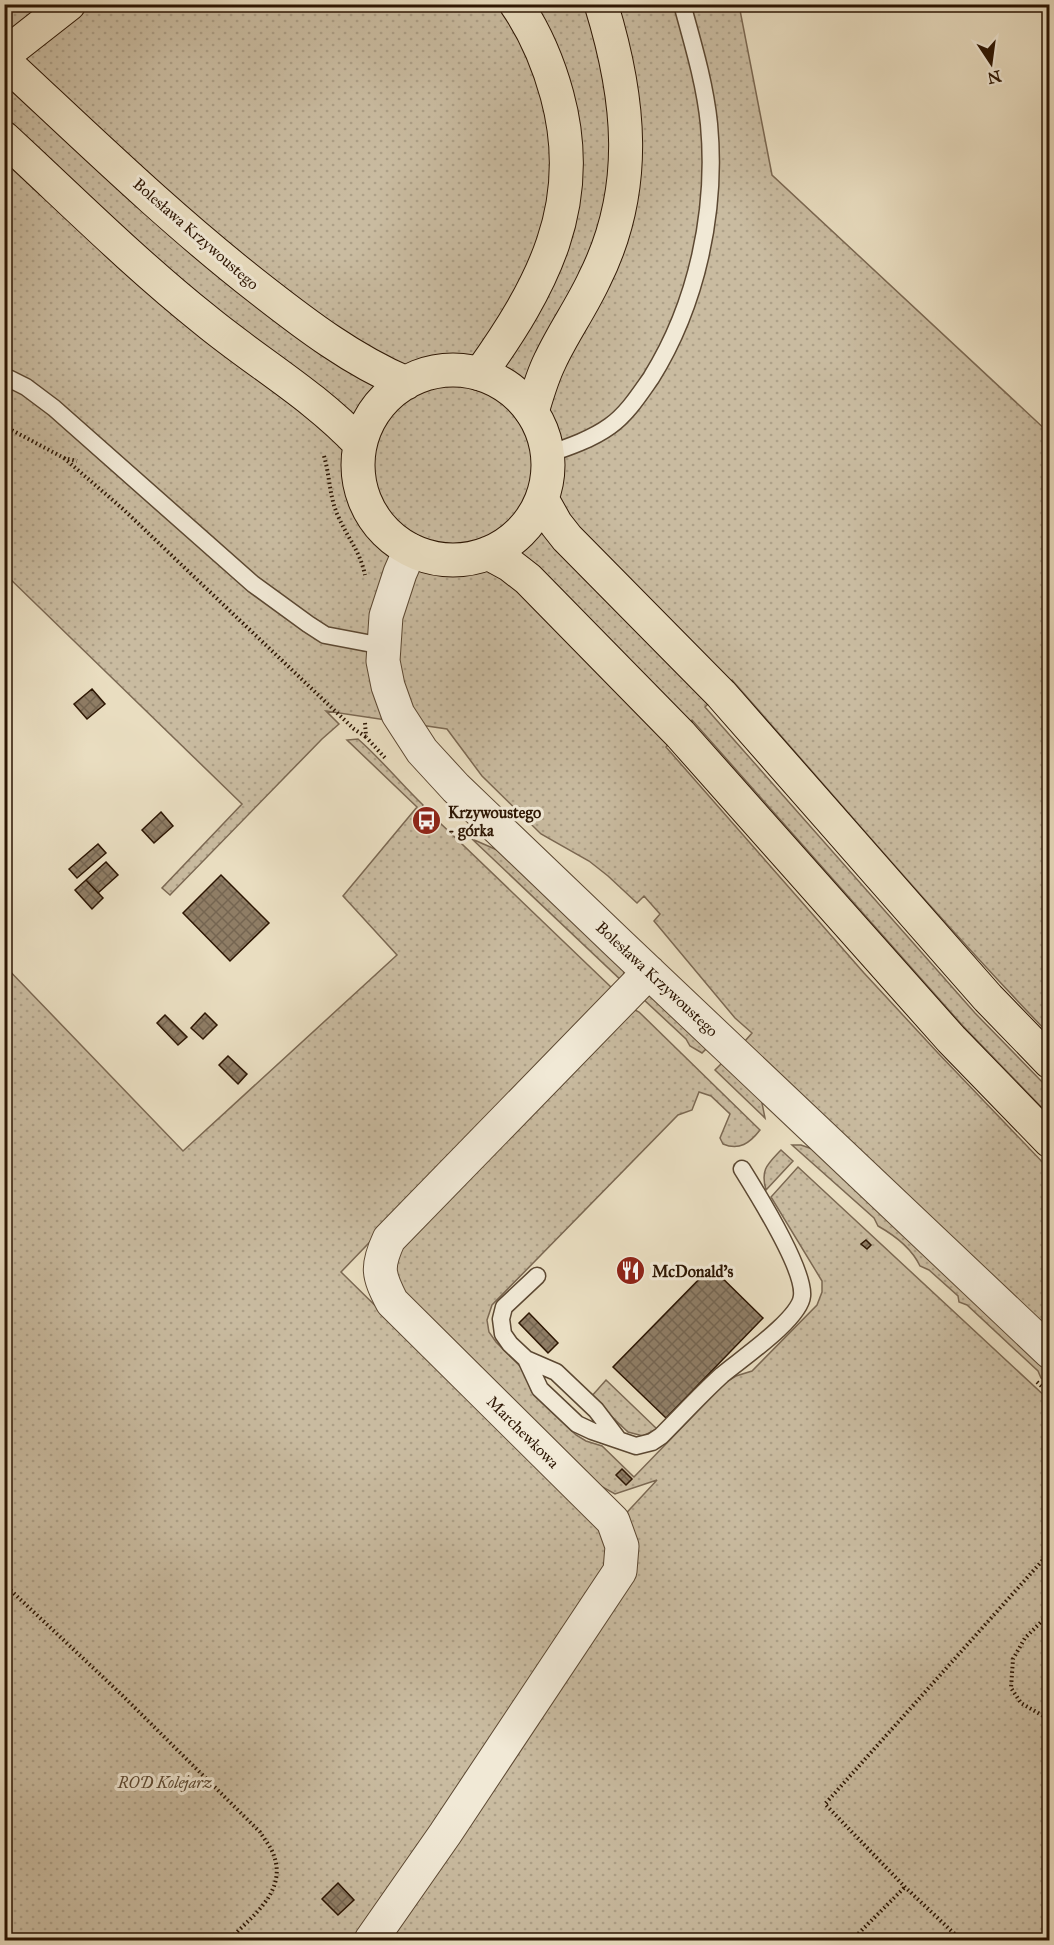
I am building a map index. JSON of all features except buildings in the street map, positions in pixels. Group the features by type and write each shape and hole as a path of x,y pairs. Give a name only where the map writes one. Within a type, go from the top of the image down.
{"main road":[{"path":"4,38 36,4"},
{"path":"4,55 69,4"},
{"path":"480,374 533,293 553,245 566,189 566,141 558,98 544,55 516,4"},
{"path":"532,412 551,359 603,262 622,193 626,150 624,101 615,54 601,4"},
{"name":"Bolesława Krzywoustego","path":"4,61 225,263 332,342 377,370 406,382"},
{"path":"11,144 166,288 207,322 322,407 360,444"},
{"path":"458,370 480,374 506,386 522,399 532,412 543,433 548,453 547,483 532,518 520,533 489,553 466,559 443,560 410,550 385,531 367,506 359,482 360,444 376,408 406,382 436,371 458,370"},
{"path":"542,499 567,538 721,694 988,999 1050,1062"},
{"path":"489,553 528,579 680,734 943,1030 1050,1142"}],"street":[{"name":"Bolesława Krzywoustego","path":"410,550 386,616 383,646 386,679 398,714 434,765 1050,1352"},
{"name":"Marchewkowa","path":"371,1941 620,1571 622,1546 613,1521 392,1302 381,1280 380,1257 388,1239 649,972"}],"lane":[{"path":"548,453 575,444 610,426 630,408 661,361 682,316 697,273 706,223 709,125 702,79 682,4"},
{"path":"4,376 26,387 54,408 253,584 308,624 325,635 383,646"},
{"path":"526,1359 540,1389 577,1424 636,1446 652,1442 660,1436 721,1376 763,1342 801,1305 803,1293 790,1257 776,1227 742,1168"},
{"path":"537,1276 504,1307 501,1320 503,1334 526,1359 556,1372 596,1410 618,1439"}],"path":[{"path":"4,426 64,458 124,510 354,729 366,737"},
{"path":"322,452 337,515 362,559 364,583"},
{"path":"64,458 91,464 116,464"},
{"path":"364,713 365,723"},
{"path":"961,1941 825,1804 1050,1552"},
{"path":"4,1584 260,1832 274,1855 278,1876 270,1897 229,1941"},
{"path":"1050,1613 1025,1638 1013,1659 1011,1688 1020,1703 1050,1720"},
{"path":"852,1941 905,1887"},
{"path":"4,1937 8,1941"}],"green space":[{"path":"5,5 739,5 772,175 1049,433 1049,1034 928,903 732,680 705,707 975,1013 1049,1089 1049,1115 963,1026 692,720 666,747 864,973 1049,1169 1049,1331 745,1041 752,1033 735,1018 654,921 660,914 644,896 637,903 589,861 541,834 482,776 447,729 326,711 339,724 170,895 162,888 242,804 5,574"},
{"name":"ROD Kolejarz","path":"358,739 423,805 419,816 433,827 439,822 613,989 341,1272 608,1534 605,1567 437,1821 354,1940 5,1940 4,965 183,1151 397,955 343,896 417,807 347,740"},
{"path":"472,839 504,853 624,968 623,982"},
{"path":"654,996 708,1047 702,1053 690,1046 686,1039 641,997"},
{"path":"635,1010 760,1130 744,1145 734,1147 723,1144 720,1138 730,1114 711,1096 699,1092 692,1110 678,1115 492,1305 487,1320 489,1332 522,1368 532,1392 576,1435 602,1446 634,1477 726,1382 752,1371 817,1305 822,1292 822,1281 771,1197 798,1167 1049,1400 1049,1940 387,1940 622,1590 618,1522 657,1480 615,1494 588,1479 394,1283 387,1264 629,1011"},
{"path":"723,1062 761,1098 765,1118 715,1070"},
{"path":"792,1145 801,1145 815,1150 1049,1372 1049,1382 1041,1378 1038,1371 967,1305 959,1302 958,1296 929,1270 920,1266 902,1243 878,1226 874,1218"},
{"path":"781,1150 793,1161 766,1190 764,1177 766,1167"},
{"path":"606,1380 657,1429 643,1436 628,1432 591,1397"}],"place":[{"name":"Krzywoustego - górka","path":"427,821"},
{"name":"McDonald's","path":"631,1271"}]}
